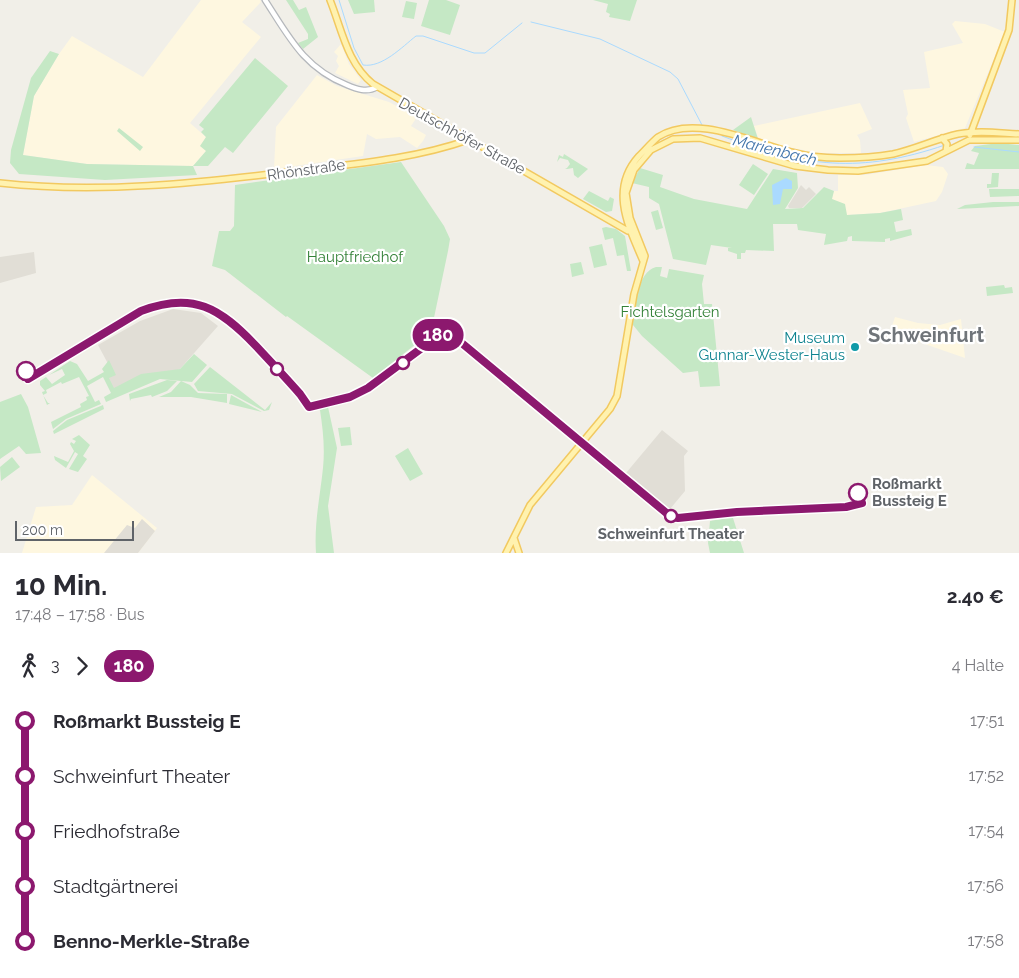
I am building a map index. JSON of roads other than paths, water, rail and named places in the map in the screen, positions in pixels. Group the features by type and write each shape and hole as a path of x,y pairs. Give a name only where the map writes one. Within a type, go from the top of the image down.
{"main road":[{"name":"Deutschhöfer Straße","path":"330,0 353,63 361,74 377,87 635,235"},
{"path":"969,140 1009,30 1012,0"},
{"path":"643,262 630,232 622,206 623,187 628,173 636,160 655,140 671,132 694,129 719,132 793,153 826,157 892,154 942,138 971,132 1019,134"},
{"path":"715,142 719,132"},
{"path":"506,553 528,507 616,399 645,254 635,235 626,199 630,177 637,165 651,150 673,139 693,137 795,166 843,171 876,170 927,161 969,140 1019,140"},
{"path":"942,138 947,144 946,151"},
{"name":"Rhönstraße","path":"0,183 59,187 143,187 232,180 412,154 468,140"},
{"path":"514,538 518,553"}],"street":[{"path":"265,0 300,53 312,65 337,81 356,88 366,90 377,87"}],"water":[{"path":"786,178 792,181 792,189 783,189 780,204 773,205 772,185"}],"waterway":[{"name":"Marienbach","path":"339,0 354,48 363,65 370,65 384,60 416,36 423,36 474,53 485,53 522,23"},
{"name":"Marienbach","path":"531,22 600,39 670,72 678,79 702,125"},
{"name":"Marienbach","path":"722,136 780,155 833,163 886,160 945,145"},
{"name":"Marienbach","path":"974,147 1019,152"}],"place":[{"name":"Museum Gunnar-Wester-Haus","path":"855,347"},
{"name":"Roßmarkt Bussteig E","path":"858,493"},
{"name":"Schweinfurt Theater","path":"671,516"}],"district":[{"name":"Schweinfurt","path":"926,335"}],"park label":[{"name":"Hauptfriedhof","path":"355,257"},
{"name":"Fichtelsgarten","path":"670,312"}]}
